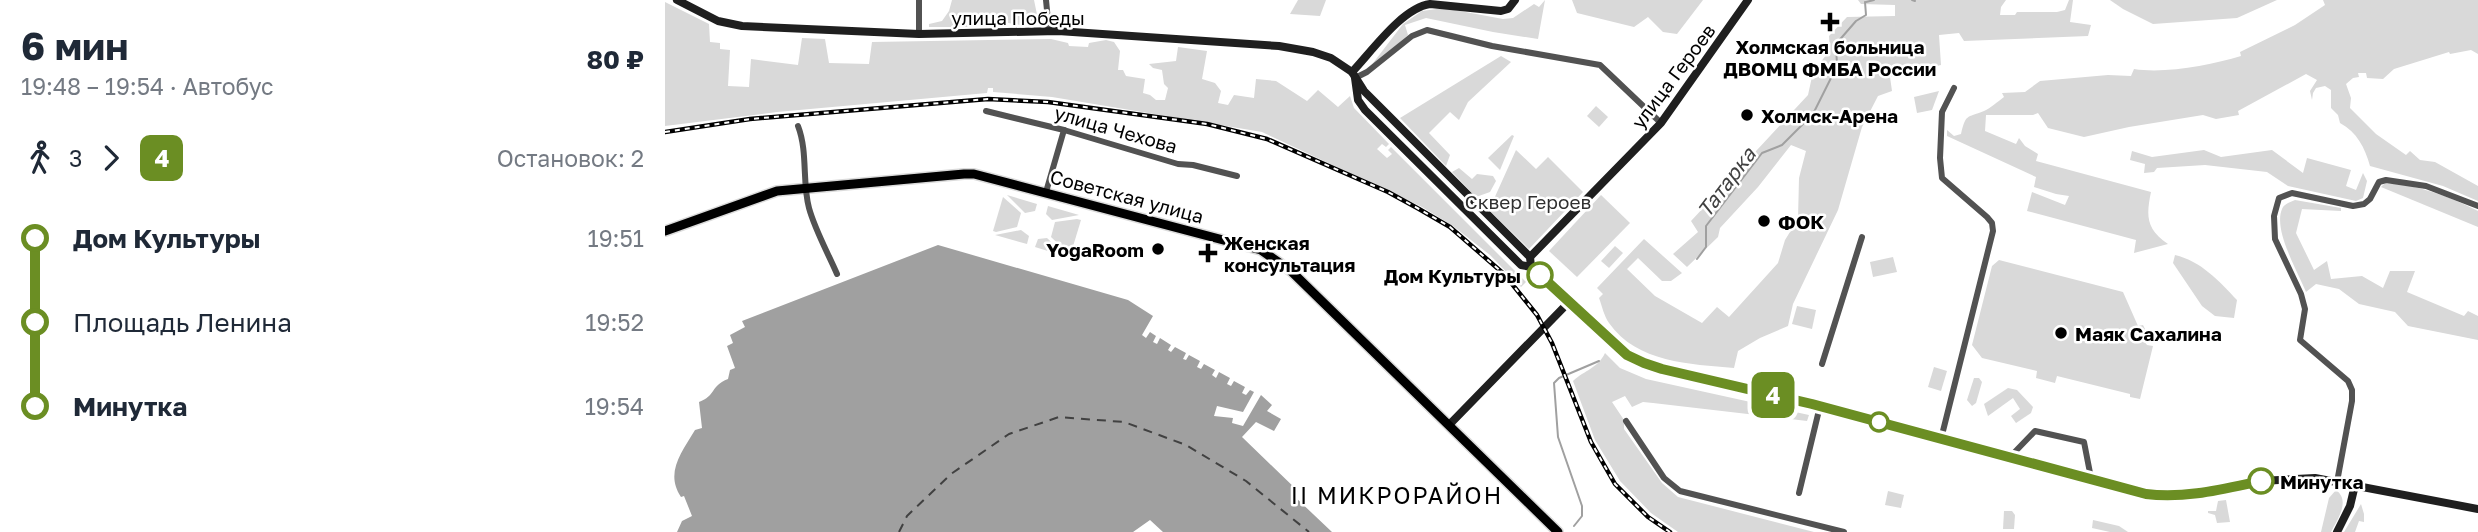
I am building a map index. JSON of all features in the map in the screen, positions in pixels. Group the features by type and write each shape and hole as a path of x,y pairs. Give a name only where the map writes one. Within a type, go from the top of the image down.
{"main road":[{"name":"улица Победы","path":"677,0 718,21 742,26 919,34 1049,31 1293,47 1331,58 1354,75 1398,126 1530,257"},
{"path":"1515,0 1508,9 1501,11 1437,4 1421,5 1403,17 1354,75 1358,100 1521,265 1531,267 1627,355 1644,363 1820,406 2146,494 2167,497 2270,480 2315,478 2478,509"},
{"name":"улица Героев","path":"1530,257 1661,123 1748,0"},
{"name":"Советская улица","path":"665,231 761,195 805,188 974,174 1261,250 1277,259 1558,532"},
{"path":"1530,257 1531,267"},
{"path":"1449,425 1569,302"},
{"path":"2337,532 2350,506 2355,485"}],"street":[{"path":"919,0 919,34"},
{"path":"1046,0 1049,31"},
{"path":"1354,75 1367,72 1412,36 1427,30 1492,46 1600,65 1661,123"},
{"path":"1939,438 1993,231 1992,223 1987,217 1949,187 1942,178 1942,112 1954,88"},
{"name":"улица Чехова","path":"986,111 1064,130 1178,164 1193,164 1237,176"},
{"path":"798,126 802,135 809,209 837,274"},
{"path":"1046,192 1064,130"},
{"path":"2337,482 2352,390 2348,380 2300,340 2305,309 2275,239 2274,216 2280,198 2292,194 2353,206 2364,204 2370,199 2379,182 2386,180 2426,186 2478,206"},
{"path":"1822,364 1862,237"},
{"path":"1799,493 1820,406"},
{"path":"1626,421 1664,478 1680,491 1844,532"},
{"path":"2010,457 2035,431 2084,442 2091,478"}],"green space":[{"path":"952,0 1034,0 1039,24 982,22 968,27 929,27 929,24 942,21"},
{"path":"1298,0 1326,0 1320,16 1290,14"},
{"path":"1545,0 1538,39 1426,18 1405,25 1408,35 1370,67 1403,24 1422,11 1444,8 1503,19 1513,18 1534,4 1539,7"},
{"path":"1572,0 1703,0 1677,34 1663,32 1648,17 1634,27 1577,13"},
{"path":"1858,0 2006,0 2000,15 2015,15 2017,12 2065,10 2069,0 2073,0 2070,22 2091,25 2088,36 1964,41 1959,33 1939,35 1941,65 1890,77 1892,91 1878,96 1862,127 1838,210 1793,304 1788,326 1738,351 1734,368 1682,363 1649,354 1634,346 1609,323 1599,298 1603,294 1597,288 1644,239 1682,273 1671,281 1662,281 1638,258 1627,269 1655,296 1702,323 1717,307 1729,317 1778,263 1785,240 1798,219 1799,178 1806,151 1791,145 1758,187 1720,228 1718,237 1687,267 1673,254 1698,232 1691,221 1808,95 1813,72 1830,50 1829,36 1847,17 1895,16 1895,5 1861,4"},
{"path":"2110,0 2277,0 2237,18 2153,24"},
{"path":"2323,0 2478,0 2478,54 2471,50 2449,52 2394,69 2383,79 2367,78 2366,73 2358,73 2359,77 2346,84 2351,98 2350,108 2376,134 2406,155 2410,151 2420,160 2435,162 2478,186 2478,201 2443,186 2370,166 2359,141 2340,123 2338,115 2331,108 2331,90 2325,86 2316,88 2312,100 2310,91 2317,80 2306,74 2238,111 2239,115 2216,119 2203,115 2084,137 2048,128 2038,113 1986,115 1985,131 2016,144 2019,138 2025,146 2038,154 2036,161 2151,192 2149,221 2155,233 2168,244 2134,253 2136,240 2027,211 2032,192 2065,205 2069,196 2034,187 2036,177 1947,136 1947,130 1954,136 1961,134 1968,118 1992,107 2004,97 2002,93 2025,92 2040,81 2108,75 2131,76 2134,69 2188,68 2241,56 2240,52 2295,25 2325,5"},
{"path":"665,2 709,24 710,42 720,43 720,49 730,50 728,86 749,87 751,59 798,65 802,38 825,39 829,63 869,64 872,42 1051,39 1068,43 1069,46 1088,47 1089,43 1106,40 1114,42 1120,51 1118,70 1123,70 1126,76 1145,79 1143,93 1156,100 1165,100 1168,88 1164,84 1162,70 1149,64 1176,61 1178,47 1207,51 1202,79 1215,83 1221,91 1218,103 1228,105 1234,95 1254,98 1256,79 1276,81 1307,101 1318,90 1338,107 1350,96 1354,108 1389,144 1386,147 1382,144 1377,149 1387,158 1392,154 1388,150 1391,147 1526,282 1521,287 1490,255 1453,226 1422,207 1262,132 1052,97 993,92 993,88 988,88 987,93 777,112 665,126"},
{"path":"1501,56 1511,62 1468,102 1459,120 1450,112 1429,133 1450,155 1446,166 1400,118"},
{"path":"1939,91 1932,110 1917,113 1914,97"},
{"path":"1596,106 1608,117 1599,127 1587,116"},
{"path":"1514,136 1500,170 1488,158"},
{"name":"Сквер Героев","path":"1516,150 1536,169 1548,157 1583,192 1529,249 1489,210"},
{"path":"2204,150 2221,157 2272,150 2303,173 2307,158 2351,170 2346,186 2356,190 2363,173 2367,181 2363,198 2356,201 2288,186 2267,172 2205,165 2157,168 2154,172 2144,173 2145,164 2130,160 2132,151 2152,157"},
{"path":"1459,168 1472,179 1477,174 1493,176 1496,181 1490,192 1476,197 1452,172"},
{"path":"2385,183 2421,189 2478,211 2478,227 2381,187"},
{"path":"1007,195 1037,204 1035,211 1025,213"},
{"path":"1601,195 1630,223 1577,277 1549,251"},
{"path":"1003,197 1021,213 1017,227 996,232 993,231"},
{"path":"2295,200 2341,208 2341,211 2302,209 2296,233 2314,270 2327,261 2331,279 2362,276 2383,288 2390,271 2415,271 2407,292 2464,316 2468,311 2478,316 2478,340 2408,326 2395,312 2359,304 2339,289 2316,284 2306,292 2281,228 2282,209"},
{"path":"1048,206 1079,215 1052,220 1046,214"},
{"path":"1081,220 1071,253 1051,237 1055,222"},
{"path":"1021,230 1029,236 1027,244 995,235"},
{"path":"1047,238 1067,257 1035,247 1038,239"},
{"path":"1615,246 1623,253 1609,268 1601,261"},
{"path":"2175,255 2201,267 2237,300 2234,318 2215,316 2202,306 2173,263"},
{"path":"1893,257 1897,272 1873,277 1870,262"},
{"name":"Маяк Сахалина","path":"1999,260 2123,292 2138,326 2143,325 2150,339 2145,342 2153,346 2140,399 2130,397 2130,394 2057,376 2055,383 2036,378 2037,371 1982,358 1972,345 1992,266"},
{"path":"1797,306 1816,310 1812,329 1792,324"},
{"path":"1605,353 1620,368 1646,379 1809,415 1807,421 1643,402 1632,407 1625,396 1612,402 1624,420 1624,429 1662,483 1678,497 1814,532 1678,532 1651,513 1620,481 1595,440 1573,381 1595,366"},
{"path":"1934,367 1947,371 1941,391 1928,387"},
{"path":"1974,378 1979,378 1982,382 1976,403 1972,406 1967,400"},
{"path":"2008,388 2017,390 2033,407 2031,413 2016,423 2011,416 2020,409 2013,398 1988,416 1984,404"},
{"path":"2336,490 2342,500 2341,511 2331,532 2321,532 2329,498"},
{"path":"1888,491 1904,495 1901,508 1885,505"},
{"path":"2226,500 2230,522 2217,523 2215,515 2208,511 2216,511 2218,501"},
{"path":"2361,504 2364,522 2359,521 2355,532 2344,532"},
{"path":"2004,511 2012,511 2015,515 2014,529 2003,529"},
{"path":"2093,520 2119,526 2128,532 2092,528"}],"shaded area":[{"path":"938,245 1128,300 1153,316 1142,335 1146,338 1150,332 1156,336 1153,342 1157,344 1160,338 1171,345 1168,350 1171,352 1175,347 1186,353 1183,359 1186,360 1189,355 1200,361 1197,367 1201,369 1204,364 1215,370 1212,375 1216,378 1219,372 1230,378 1227,384 1231,386 1234,381 1245,387 1242,393 1246,395 1250,390 1254,392 1243,412 1217,406 1214,416 1233,418 1232,423 1243,426 1261,395 1272,405 1267,411 1281,419 1274,431 1256,422 1242,437 1298,491 1294,496 1332,532 1163,532 1150,520 1133,532 677,532 682,521 692,516 684,496 681,497 676,488 674,480 677,463 695,430 702,428 699,402 728,379 730,370 735,368 727,346 733,343 730,335 745,327 742,321"}],"waterway":[{"name":"Татарка","path":"1866,2 1874,0"},
{"name":"Татарка","path":"1697,259 1706,247 1706,226 1762,153 1782,145 1813,114 1837,66 1836,44 1856,21 1866,15 1865,2"},
{"name":"Татарка","path":"1574,526 1582,516 1582,506 1558,437 1554,383 1559,378 1599,361"}],"ferry route":[{"path":"899,532 907,516 951,474 1009,434 1059,417 1124,422 1186,445 1246,481 1309,532"}],"railway":[{"path":"665,132 750,119 988,99 1048,102 1207,124 1267,139 1388,192 1419,209 1450,227 1504,274 1537,315 1552,343 1591,442 1615,484 1648,517 1670,532"}],"bus line":[{"name":"4","path":"1540,275 1627,355 1662,369 1812,404 2146,494 2167,497 2187,495 2261,481"}],"place":[{"name":"Холмская больница ДВОМЦ ФМБА России","path":"1830,22"},
{"name":"Холмск-Арена","path":"1747,115"},
{"name":"ФОК","path":"1764,221"},
{"name":"YogaRoom","path":"1158,249"},
{"name":"Женская консультация","path":"1208,253"},
{"name":"Дом Культуры","path":"1540,275"},
{"name":"Маяк Сахалина","path":"2061,333"},
{"name":"Минутка","path":"2261,481"}],"district":[{"name":"II МИКРОРАЙОН","path":"1397,495"}]}
